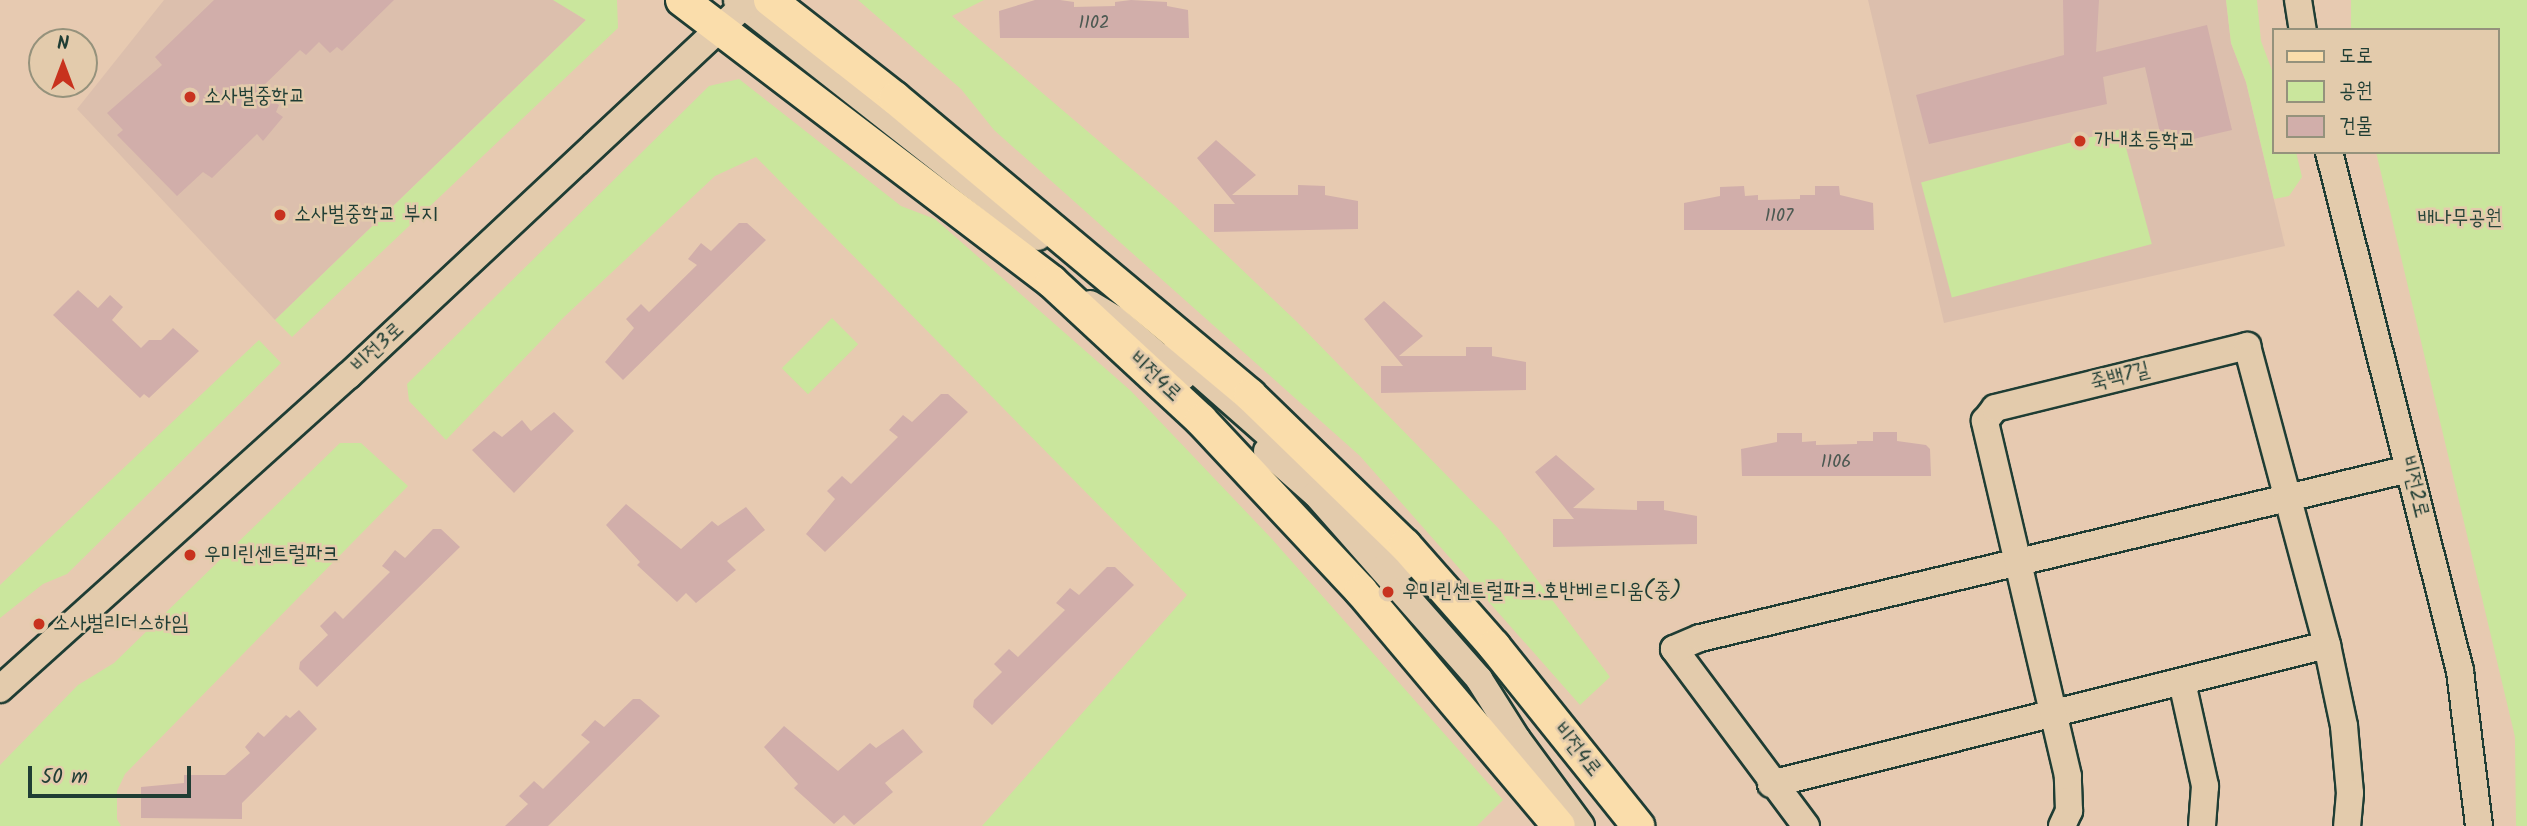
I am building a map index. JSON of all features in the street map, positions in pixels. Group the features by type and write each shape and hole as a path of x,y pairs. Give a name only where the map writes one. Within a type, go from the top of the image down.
{"main road":[{"name":"비전4로","path":"682,0 737,7 895,98 1250,395 1374,515 1494,646 1638,826"},
{"name":"비전4로","path":"737,7 1052,282 1211,430 1361,591 1559,826"}],"street":[{"path":"2298,0 2302,28"},
{"path":"737,7 1115,319 1316,495 1479,678 1517,739 1581,826"},
{"path":"737,7 1128,309 1327,487 1441,609 1599,826"},
{"name":"비전3로","path":"0,689 348,376 737,7"},
{"name":"비전2로","path":"2330,154 2460,671 2479,826"},
{"path":"1052,282 1115,319"},
{"name":"죽백7길","path":"2015,563 1985,421 1995,408 2247,346 2288,501"},
{"path":"1805,826 1771,784 1674,649 1700,638 2288,501 2409,469"},
{"path":"2288,501 2328,645 2344,726 2350,793 2347,826"},
{"path":"1374,515 1402,567"},
{"path":"2015,563 2068,776 2069,811 2062,826"},
{"path":"1771,784 2328,645"},
{"path":"2182,682 2205,786 2202,826"}],"shaded area":[{"name":"소사벌중학교 부지","path":"164,0 554,0 586,20 275,320 77,109 86,98 98,98 98,83"},
{"name":"가내초등학교","path":"1868,0 2226,0 2231,43 2246,82 2285,246 1944,323"}],"green space":[{"path":"553,0 617,0 618,28 292,337 275,320 586,20"},
{"path":"858,0 984,0 952,16 1174,205 1297,322 1499,529 1610,677 1580,705 1360,456 994,130 961,89"},
{"path":"2226,0 2257,0 2261,41 2272,70 2272,154 2296,154 2302,177 2289,196 2274,199 2246,82 2231,43"},
{"name":"배나무공원","path":"2351,0 2527,0 2527,826 2516,826 2515,737 2376,154 2499,154 2499,28 2351,28"},
{"path":"739,79 901,206 935,219 1131,391 1271,538 1503,800 1477,826 982,826 1187,595 756,157 715,176 564,317 446,440 409,401 407,384 709,86"},
{"path":"2121,129 2152,244 1952,298 1921,183"},
{"path":"832,318 858,344 808,394 782,368"},
{"path":"259,340 281,363 67,574 43,584 0,618 0,585"},
{"path":"340,443 361,443 408,486 125,774 117,791 117,819 121,826 0,826 0,765 78,685 114,663"}],"building":[{"name":"소사벌중학교","path":"214,0 394,0 342,51 337,47 330,53 319,42 306,55 300,50 257,92 279,105 276,112 283,117 263,141 257,134 212,178 203,172 177,196 117,135 123,130 107,113 162,65 155,57"},
{"path":"1035,0 1074,2 1074,7 1115,6 1115,2 1131,0 1167,2 1167,6 1188,10 1189,38 1000,38 999,11"},
{"path":"2063,0 2099,0 2096,52 2207,25 2232,130 2163,146 2145,67 2103,77 2107,104 1929,144 1916,95 2064,55"},
{"path":"1216,140 1256,175 1232,195 1298,195 1298,185 1325,186 1325,195 1358,201 1358,229 1214,232 1214,204 1235,204 1197,158"},
{"path":"1744,186 1745,196 1758,195 1758,200 1800,199 1800,195 1815,195 1815,186 1839,186 1840,195 1873,203 1874,230 1684,230 1684,203 1720,196 1720,187"},
{"path":"739,223 747,223 766,240 623,380 605,362 634,328 626,319 641,304 649,312 697,265 688,259 701,243 711,251"},
{"path":"78,290 98,308 110,295 123,307 112,320 141,348 149,340 161,340 173,328 199,351 149,398 144,394 140,398 53,315"},
{"path":"1384,301 1423,336 1399,356 1466,356 1466,347 1492,347 1492,356 1526,362 1526,390 1381,393 1381,366 1403,366 1364,319"},
{"path":"941,394 948,394 968,412 825,552 806,534 835,499 827,491 842,476 851,484 898,437 889,430 903,415 912,422"},
{"path":"554,412 574,431 514,493 472,450 494,431 502,437 522,420 531,431"},
{"path":"1873,432 1897,432 1897,441 1926,445 1930,449 1931,476 1742,476 1741,449 1777,442 1777,433 1802,433 1802,442 1816,441 1816,445 1873,441"},
{"path":"1556,455 1595,489 1573,508 1637,510 1637,501 1664,501 1664,510 1697,516 1697,544 1553,547 1553,519 1574,519 1535,472"},
{"path":"626,504 681,549 712,521 718,526 746,507 765,530 727,561 736,570 696,603 686,593 677,602 637,565 640,562 606,525"},
{"path":"433,529 441,529 460,547 317,687 299,669 300,662 328,635 320,626 335,611 343,619 390,572 382,566 395,550 405,558"},
{"path":"1107,567 1115,567 1134,585 992,725 973,707 974,700 1002,672 994,664 1009,649 1018,657 1065,610 1056,603 1070,588 1079,595"},
{"path":"633,699 640,699 660,716 548,826 505,826 528,804 519,796 534,781 543,789 590,742 581,735 595,720 604,727"},
{"path":"299,710 317,729 242,803 242,819 141,818 141,787 184,783 184,775 225,775 250,753 245,747 258,732 264,737 286,715 290,718"},
{"path":"784,726 838,771 870,743 876,748 903,729 923,752 885,783 893,792 854,825 844,815 834,824 794,788 798,784 764,747"}],"place":[{"name":"소사벌중학교","path":"190,97"},
{"name":"가내초등학교","path":"2080,141"},
{"name":"소사벌중학교 부지","path":"280,215"},
{"name":"우미린센트럴파크","path":"190,555"},
{"name":"우미린센트럴파크.호반베르디움(중)","path":"1388,592"},
{"name":"소사벌리더스하임","path":"39,624"}]}
